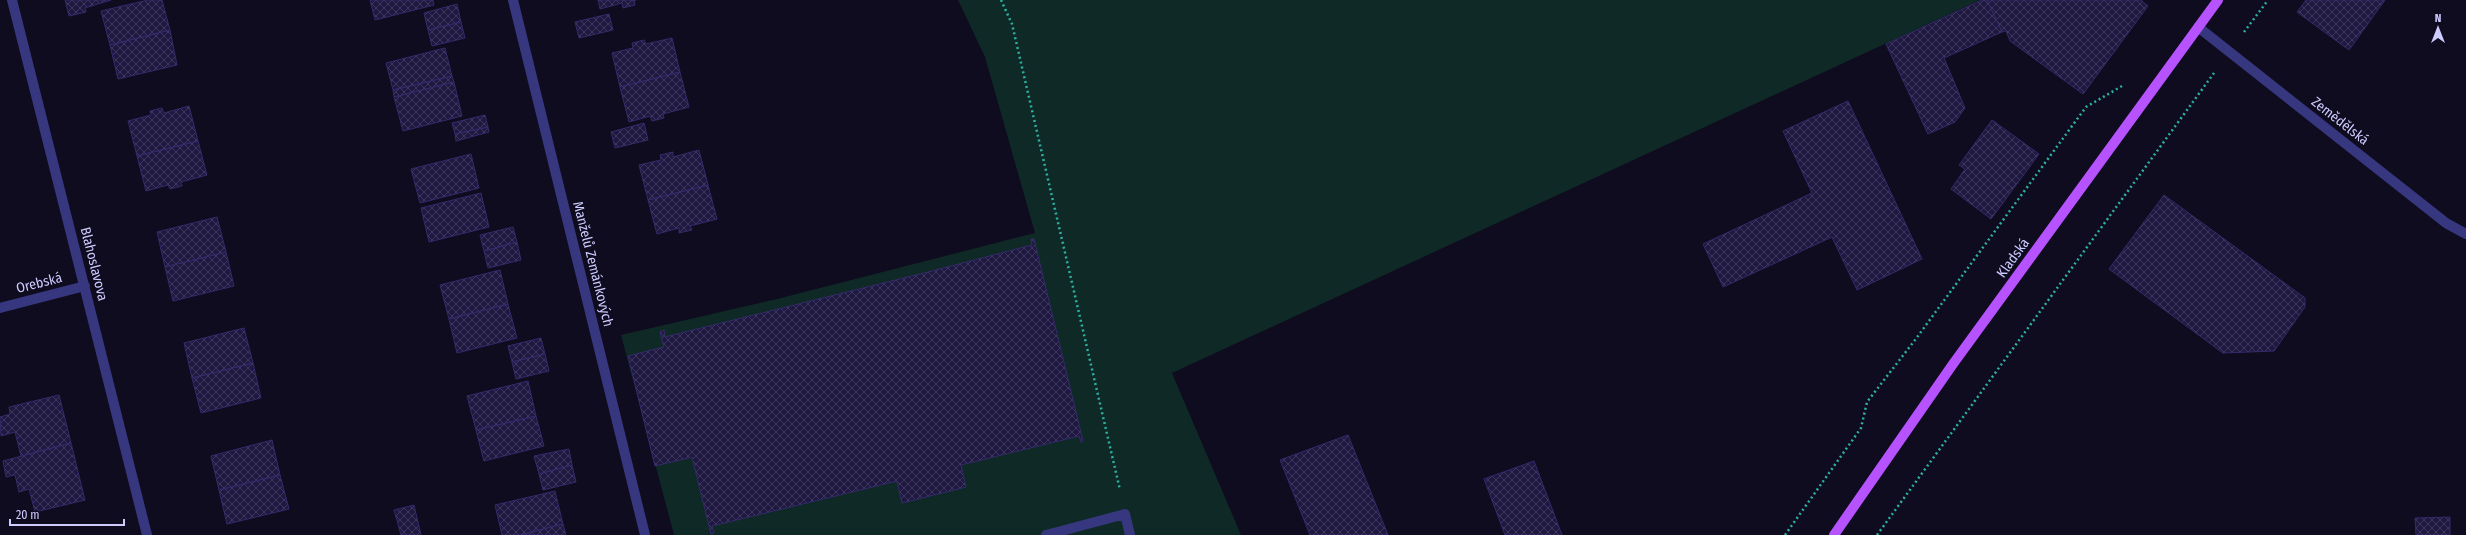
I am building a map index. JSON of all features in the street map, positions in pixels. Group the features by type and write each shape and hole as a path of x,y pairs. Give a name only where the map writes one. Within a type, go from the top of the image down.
{"main road":[{"name":"Kladská","path":"1834,535 1953,364 2218,0"}],"street":[{"name":"Blahoslavova","path":"12,0 148,535"},
{"name":"Manželů Zemánkových","path":"513,0 645,535"},
{"name":"Zemědělská","path":"2198,27 2446,223 2466,234"},
{"name":"Orebská","path":"0,308 85,286"},
{"path":"1046,535 1125,514 1130,535"}],"path":[{"path":"1001,0 1012,24 1125,514"},
{"path":"1877,535 2268,0"},
{"path":"1785,535 1861,428 1867,402 1915,340 2086,107 2126,84"}],"green space":[{"path":"958,0 1980,0 1172,373 1241,535 674,535 621,335 781,298 1035,233 985,57"}],"building":[{"path":"65,0 111,0 85,8 86,12 69,16"},
{"path":"148,0 162,0 170,30 110,45 101,11"},
{"path":"370,0 433,0 434,5 375,20"},
{"path":"598,0 636,0 634,1 635,5 623,8 622,3 600,9"},
{"path":"1982,0 1987,0 2002,32 1944,58 1965,108 1955,122 1928,134 1886,44"},
{"path":"1987,0 2141,0 2148,6 2083,94 2010,41 2006,31 2002,32"},
{"path":"2306,0 2385,0 2349,50 2297,12"},
{"path":"457,4 461,22 428,30 424,13"},
{"path":"609,14 613,30 579,38 575,22"},
{"path":"461,22 465,38 432,46 428,30"},
{"path":"170,30 177,65 118,79 110,45"},
{"path":"672,38 680,72 620,87 612,53 633,48 632,43 644,40 646,44"},
{"path":"445,48 452,76 393,90 386,63"},
{"path":"680,72 689,107 663,114 664,118 652,121 650,116 629,122 620,87"},
{"path":"452,76 454,82 394,97 393,90"},
{"path":"454,82 462,116 403,131 394,97"},
{"path":"1848,101 1922,259 1857,290 1832,237 1723,287 1703,244 1812,193 1783,131"},
{"path":"189,106 198,141 137,156 128,121 151,115 150,111 162,108 164,113"},
{"path":"485,115 488,127 455,134 452,123"},
{"path":"1992,120 2039,154 1991,219 1951,189 1965,169 1959,165"},
{"path":"644,123 648,140 615,148 611,132"},
{"path":"488,127 489,132 456,141 455,134"},
{"path":"198,141 207,175 181,182 182,186 170,189 168,185 146,191 137,156"},
{"path":"699,150 708,185 648,200 639,165 661,160 660,155 673,152 673,157"},
{"path":"471,154 479,188 420,203 411,169"},
{"path":"708,185 717,219 690,226 692,230 679,233 679,228 657,234 648,200"},
{"path":"481,193 489,227 429,242 421,208"},
{"path":"2164,195 2305,298 2305,307 2274,351 2223,353 2109,269"},
{"path":"217,217 226,252 165,267 157,232"},
{"path":"513,227 517,242 484,251 480,235"},
{"path":"1031,239 1034,239 1083,441 1081,442 1079,436 961,465 966,487 902,503 897,481 712,526 714,533 711,534 692,457 655,466 628,356 664,347 660,332 664,330 665,337 932,271 1032,245"},
{"path":"517,242 521,260 488,268 484,251"},
{"path":"226,252 234,286 173,301 165,267"},
{"path":"500,270 508,304 449,319 440,285"},
{"path":"508,304 517,338 457,353 449,319"},
{"path":"244,328 253,363 192,378 184,343"},
{"path":"541,338 545,354 512,362 508,346"},
{"path":"545,354 549,371 516,379 512,362"},
{"path":"253,363 261,398 201,413 192,378"},
{"path":"528,381 536,416 476,430 467,396"},
{"path":"59,395 71,443 21,456 15,432 1,436 0,417 10,414 9,407"},
{"path":"536,416 544,446 484,461 476,430"},
{"path":"1348,435 1388,535 1310,535 1280,460"},
{"path":"272,440 280,475 219,490 211,456"},
{"path":"71,443 85,500 35,512 29,489 19,492 15,475 6,477 3,461"},
{"path":"569,449 572,465 539,474 534,456"},
{"path":"1534,461 1562,535 1505,535 1484,479"},
{"path":"572,465 576,482 543,490 539,474"},
{"path":"280,475 289,509 227,524 219,490"},
{"path":"555,491 563,524 520,535 502,535 495,505"},
{"path":"414,505 421,535 401,535 394,510"},
{"path":"2450,517 2450,535 2416,535 2415,518"},
{"path":"563,524 566,535 520,535"}]}
